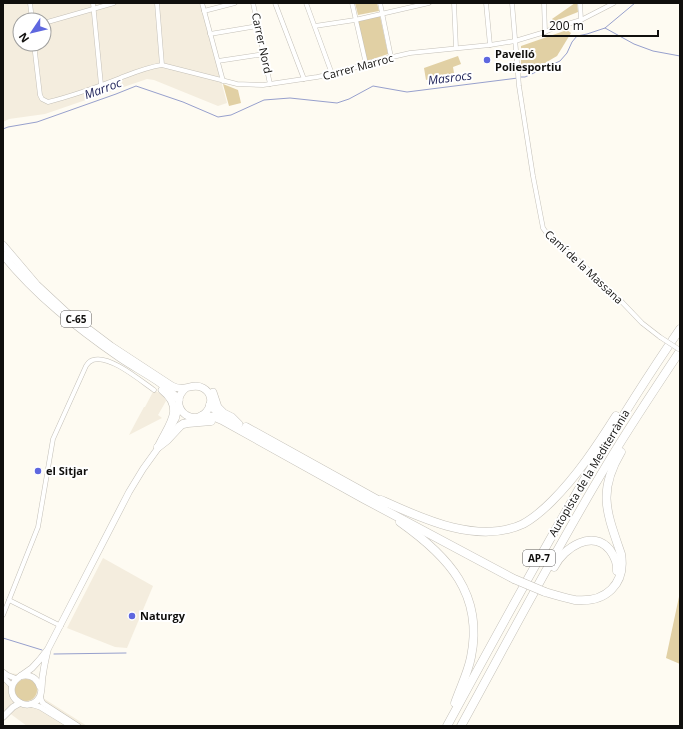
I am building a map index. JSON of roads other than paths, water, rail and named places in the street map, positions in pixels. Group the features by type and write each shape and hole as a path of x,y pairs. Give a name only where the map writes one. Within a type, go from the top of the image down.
{"highway":[{"name":"C-65","path":"3,245 37,285 66,312 112,346 172,386 180,389 191,386 204,389 208,392 210,397 210,405"},
{"name":"C-65","path":"3,255 17,272 48,302 89,336 171,391 183,412 190,417"},
{"name":"Autopista de la Mediterrània","path":"446,726 566,510 637,392 680,329"},
{"name":"Autopista de la Mediterrània","path":"461,726 562,541 649,396 679,352"},
{"path":"190,417 215,417 222,420 515,577 561,597 577,600 592,599 609,592 614,587 621,575 621,554 607,511 607,488 610,475 624,446 669,375 679,352"},
{"name":"C-65","path":"128,363 144,378 168,395 174,404 173,418 158,447"},
{"name":"C-65","path":"161,378 175,384 194,381 206,384 213,391 218,407 239,424"},
{"path":"179,403 181,393 186,388"},
{"path":"366,497 432,522 470,531 486,532 514,528 524,524 535,516 557,496 595,448 617,415 637,392"},
{"path":"202,416 209,409 210,405 220,414 366,497 428,544 450,565 467,594 472,613 474,636 469,665 452,714 446,726"},
{"path":"158,447 183,424 208,421 216,422 249,439 260,441"},
{"path":"500,655 520,628 558,559 569,549 582,542 595,540 610,549 615,558 617,570 613,581 609,586 598,593 585,596 546,590"}],"main road":[{"path":"3,711 11,702 13,696 12,686 19,678 32,668 48,649 132,488 176,418 179,403"},
{"path":"158,447 177,424 190,417"},
{"path":"13,696 20,703 25,705 37,700 40,696 48,649"},
{"path":"19,678 26,675 34,678 38,681 41,688"},
{"path":"3,717 13,707 20,703"}],"street":[{"path":"93,3 101,85"},
{"path":"52,21 114,3"},
{"path":"157,3 162,65"},
{"path":"202,3 223,81"},
{"path":"204,10 236,3"},
{"name":"Carrer Nord","path":"253,3 270,84"},
{"path":"275,3 304,79"},
{"path":"306,3 332,74"},
{"path":"352,3 366,64"},
{"path":"380,3 391,57"},
{"path":"315,26 356,20 429,3"},
{"path":"454,3 456,48"},
{"path":"486,3 490,45"},
{"name":"Camí de la Massana","path":"512,3 519,86 543,228 552,239 576,258 642,323 679,352"},
{"path":"544,3 545,32"},
{"path":"580,3 581,20"},
{"name":"Carrer Marroc","path":"35,52 40,95 42,99 48,102 155,66 162,65 237,84 270,84 332,74 410,53 515,41 581,20 608,4 614,3"},
{"path":"210,34 258,26"},
{"path":"218,61 264,54"},
{"path":"3,615 38,527 52,439 86,366 94,359 108,360 120,366 154,390"},
{"path":"9,600 61,626"},
{"path":"3,672 7,675 19,678"},
{"path":"3,677 12,686"},
{"path":"40,696 44,704 78,726"},
{"path":"30,704 40,707 70,726"}],"waterway":[{"path":"605,28 635,3"},
{"name":"Masrocs","path":"521,77 525,77 560,61 567,53 572,42 577,36 605,28 634,44 653,51 680,56"},
{"name":"Masrocs","path":"3,129 37,122 136,86 183,102 218,117 231,115 264,100 290,98 337,103 349,99 373,86 407,92 518,78"},
{"path":"3,638 42,650"},
{"path":"54,654 126,653"}],"place":[{"name":"Pavelló Poliesportiu","path":"487,60"},
{"name":"el Sitjar","path":"38,471"},
{"name":"Naturgy","path":"132,616"}],"water label":[{"name":"Marroc","path":"103,89"}]}
